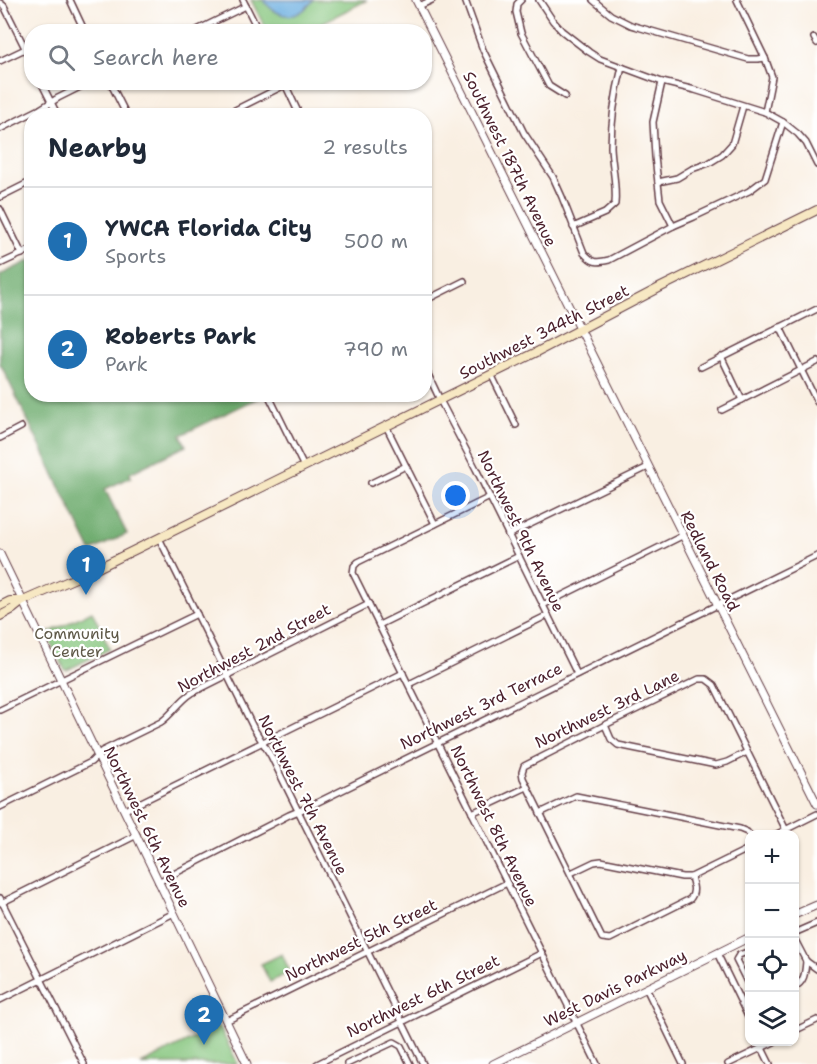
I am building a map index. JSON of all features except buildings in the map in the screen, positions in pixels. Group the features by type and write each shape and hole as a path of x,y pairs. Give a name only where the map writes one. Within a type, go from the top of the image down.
{"main road":[{"name":"Southwest 344th Street","path":"0,616 23,601 82,576 304,467 817,210"},
{"name":"Southwest 344th Street","path":"0,606 9,601 23,601"}],"street":[{"path":"70,0 81,24"},
{"path":"418,3 432,0"},
{"path":"465,0 483,50 532,148 552,177 562,197 584,253 590,260 597,263 609,260 673,226 749,191 765,178 783,122"},
{"path":"521,0 517,4 516,12 521,33 549,86 565,96"},
{"path":"539,0 553,21 574,41 600,59 662,82 765,111 798,134 806,143 817,165"},
{"path":"593,0 611,15 631,25 748,59 765,58"},
{"path":"737,0 772,77 765,111"},
{"path":"0,3 4,6 24,47"},
{"path":"207,24 244,3 255,24"},
{"name":"Southwest 187th Avenue","path":"418,3 428,24"},
{"name":"Southwest 187th Avenue","path":"432,31 580,330"},
{"path":"0,61 24,49"},
{"path":"573,228 605,213 615,204 611,116 622,67"},
{"path":"662,82 654,122 655,157 660,200 673,226"},
{"path":"46,90 54,108"},
{"path":"43,108 76,90"},
{"path":"114,90 123,108"},
{"path":"238,108 273,90"},
{"path":"287,90 296,108"},
{"path":"658,182 677,178 722,155 732,144 743,106"},
{"path":"0,129 24,118"},
{"path":"0,197 24,185"},
{"path":"0,209 22,254 0,264"},
{"path":"432,296 464,281"},
{"path":"701,367 817,309"},
{"path":"780,327 817,402"},
{"name":"Redland Road","path":"580,330 817,804"},
{"path":"721,357 742,400"},
{"path":"722,410 817,362"},
{"path":"491,374 516,425"},
{"name":"Northwest 9th Avenue","path":"432,383 577,674"},
{"path":"272,402 304,467"},
{"path":"386,426 435,524 490,497"},
{"path":"0,438 21,427"},
{"path":"371,483 406,466"},
{"path":"508,535 648,467"},
{"name":"Northwest 8th Avenue","path":"435,524 358,561 353,568 354,574 597,1064"},
{"path":"543,605 682,536"},
{"name":"Northwest 7th Avenue","path":"159,538 423,1064"},
{"name":"Northwest 6th Avenue","path":"0,554 247,1064"},
{"path":"379,625 519,555"},
{"name":"Northwest 3rd Terrace","path":"158,882 238,840 817,556"},
{"name":"Northwest 2nd Street","path":"0,807 92,762 102,751 161,722 186,696 369,604"},
{"path":"0,710 196,614"},
{"path":"409,684 548,615"},
{"path":"125,810 403,673"},
{"name":"Northwest 3rd Lane","path":"527,787 522,774 523,769 529,763 699,679 706,679 714,685 747,752"},
{"path":"605,725 611,739 618,745 716,765 747,752 786,830 817,814"},
{"path":"472,813 527,787 602,938 610,939 690,899 694,893 691,877"},
{"path":"540,813 576,796 745,831"},
{"path":"84,1064 1,902 137,835"},
{"path":"571,873 601,861 691,877 745,850"},
{"name":"Northwest 5th Street","path":"226,1021 507,883"},
{"path":"799,913 817,904"},
{"path":"0,1000 174,914"},
{"path":"799,934 817,923"},
{"path":"796,938 806,961 817,969"},
{"name":"West Davis Parkway","path":"493,1064 508,1061 577,1023 745,940"},
{"name":"Northwest 6th Street","path":"317,1064 542,953"},
{"path":"717,953 745,1011"},
{"path":"745,953 736,960 745,978"},
{"path":"799,984 802,982 806,961"},
{"path":"646,988 683,1064"},
{"path":"799,1029 817,1020"},
{"path":"376,1035 382,1047"},
{"path":"347,1064 392,1042 401,1046 410,1064"},
{"path":"728,1064 758,1046"},
{"path":"762,1046 771,1064"}],"green space":[{"path":"251,0 367,0 320,24 263,24"},
{"path":"24,263 24,402 250,402 181,435 186,446 130,473 131,477 105,489 127,534 91,551 0,363 0,275"},
{"name":"Community Center","path":"92,611 110,649 65,670 46,634"},
{"path":"282,954 290,972 270,982 261,964"},
{"path":"219,1026 238,1064 141,1064"}],"water":[{"path":"263,0 313,0 301,12 288,15 275,11"}],"place":[{"name":"YWCA Florida City","path":"86,595"},
{"name":"Roberts Park","path":"204,1045"}]}
